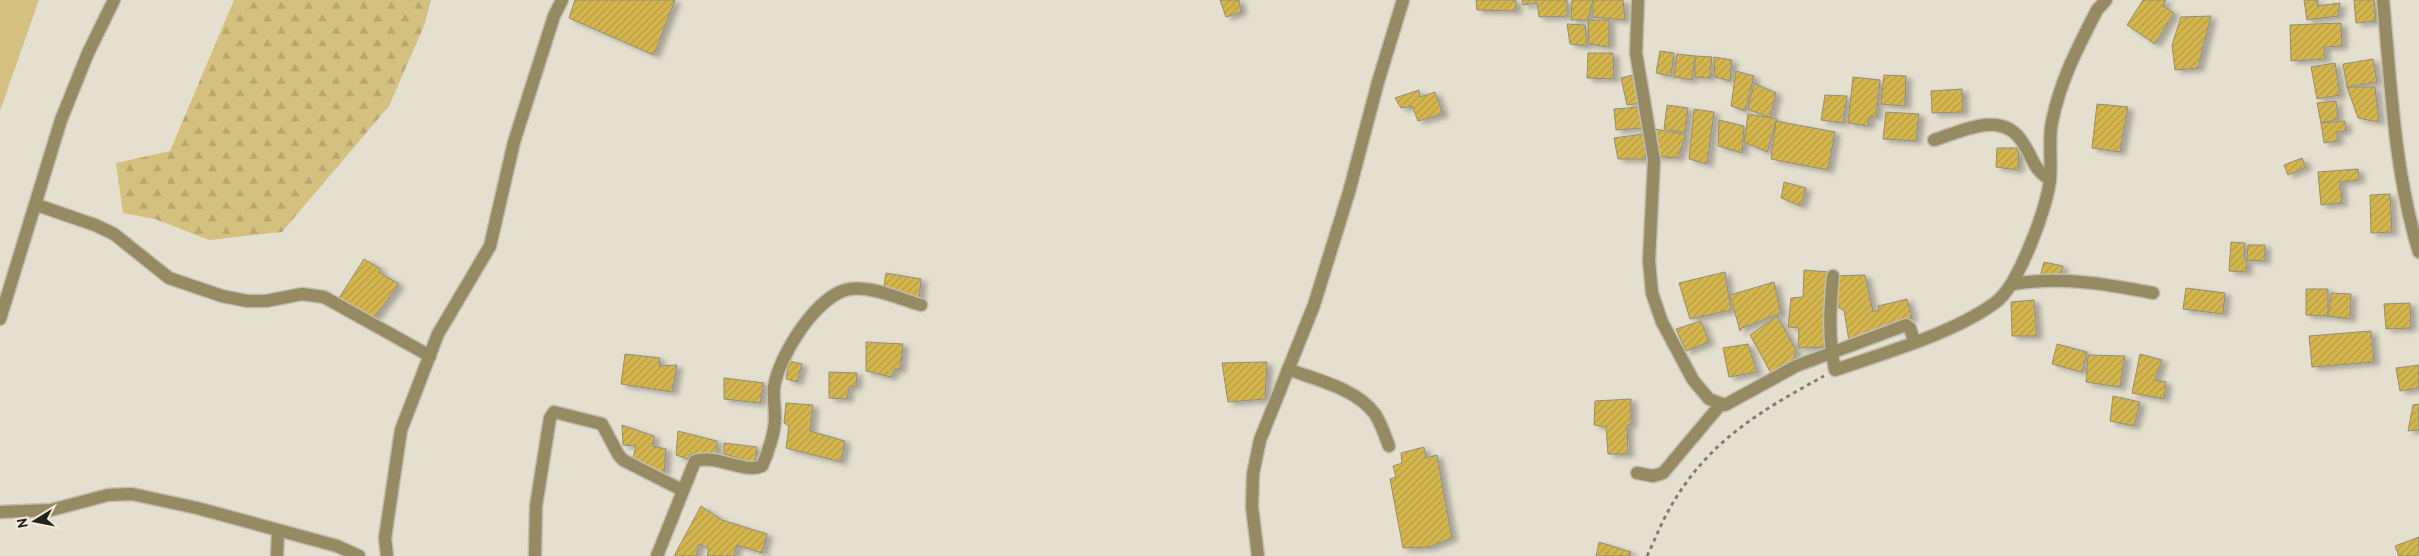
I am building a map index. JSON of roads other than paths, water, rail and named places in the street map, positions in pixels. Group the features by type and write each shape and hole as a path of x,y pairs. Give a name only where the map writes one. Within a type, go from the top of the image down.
{"street":[{"path":"0,319 61,120 88,53 114,0"},
{"path":"387,556 385,538 401,430 442,327 490,246 514,142 554,16 562,0"},
{"path":"1258,556 1252,507 1253,474 1260,440 1314,305 1349,192 1378,82 1403,0"},
{"path":"1638,0 1636,53 1654,160 1649,261 1652,293 1662,322 1693,380 1709,399 1720,404 1730,402 1782,372 1833,361 1912,335 1951,327 1996,302 2013,284 2022,268 2041,212 2051,125 2062,81 2097,10 2106,0"},
{"path":"2383,0 2404,186 2410,222 2419,252"},
{"path":"1934,140 1990,124 2006,126 2012,129 2045,176"},
{"path":"36,205 114,234 169,278 222,296 247,301 266,301 302,294 324,297 430,356"},
{"path":"1833,361 1829,316 1834,276"},
{"path":"2013,284 2036,280 2071,282 2109,285 2153,293"},
{"path":"657,556 695,461 708,458 749,468 762,466 775,423 773,398 779,368 789,347 823,303 831,296 857,289 920,305"},
{"path":"1833,361 1906,326 1912,335"},
{"path":"1288,369 1347,392 1360,400 1375,413 1389,446"},
{"path":"1637,473 1653,476 1663,473 1720,404"},
{"path":"535,556 536,506 550,418 554,412 565,413 602,424 623,460 682,490"},
{"path":"0,512 51,510 108,495 132,494 197,508 278,532 337,546 359,556"},
{"path":"277,556 278,532"}]}
